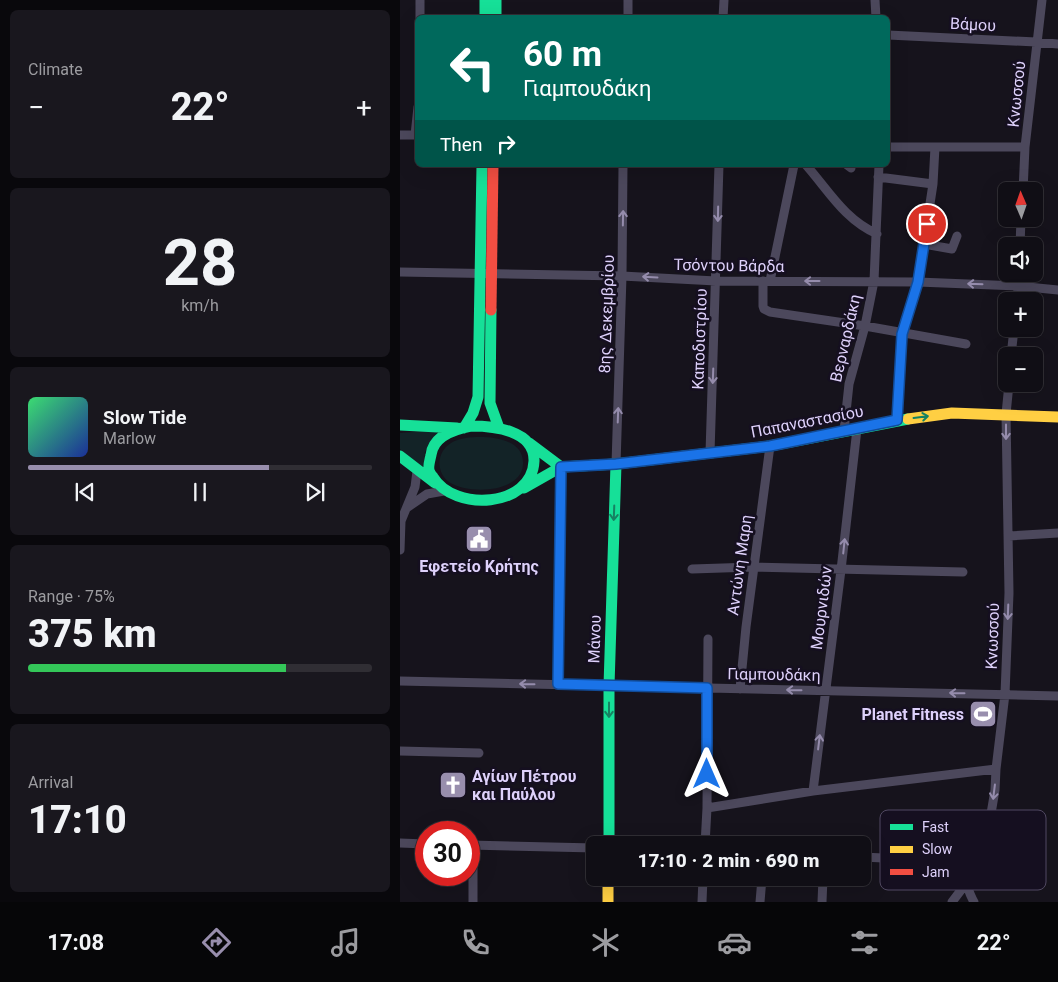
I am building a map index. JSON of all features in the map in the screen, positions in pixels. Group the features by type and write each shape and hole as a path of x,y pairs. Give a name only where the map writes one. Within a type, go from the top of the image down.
{"street":[{"path":"420,0 420,15"},
{"path":"485,0 485,15"},
{"path":"496,0 496,15"},
{"path":"628,0 628,15"},
{"path":"724,0 724,15"},
{"path":"875,0 876,15"},
{"name":"Κνωσσού","path":"1023,182 1025,147 1042,0"},
{"name":"Βάμου","path":"890,35 1058,44"},
{"path":"400,135 415,135"},
{"path":"897,420 902,334 918,282 933,184 935,147"},
{"path":"890,148 1025,147"},
{"path":"482,167 490,398 493,415 499,428"},
{"path":"439,487 431,476 429,460 434,445 445,434 463,428 476,407 478,397 493,167"},
{"name":"8ης Δεκεμβρίου","path":"616,464 624,167"},
{"name":"Καποδιστρίου","path":"710,453 719,167"},
{"path":"794,167 766,281 764,310 966,344"},
{"path":"808,167 841,209 865,229 876,234"},
{"name":"Βερναρδάκη","path":"844,431 849,384 865,326 874,281 879,167"},
{"path":"878,177 933,184"},
{"path":"924,244 952,249 957,236"},
{"name":"Τσόντου Βάρδα","path":"400,272 622,276 716,281 918,282 1018,286 1058,290"},
{"path":"1018,282 1018,292"},
{"name":"Κνωσσού","path":"992,810 1005,694 1009,593 1006,414 1008,392"},
{"name":"Παπαναστασίου","path":"524,488 561,467 616,464 770,446 897,420 952,413 1058,417"},
{"path":"403,427 463,428 480,426 499,428 514,432 561,467 558,684"},
{"name":"Μουρνιδών","path":"813,791 857,429"},
{"path":"402,460 439,487 462,498 490,500 510,495 524,488 532,475 534,467 532,453 525,440"},
{"name":"Αντώνη Μαρη","path":"740,689 753,567 770,446"},
{"name":"Μάνου","path":"609,836 609,686 616,464"},
{"path":"400,550 401,521 415,487 417,471"},
{"path":"406,509 439,487"},
{"path":"1009,536 1058,533"},
{"path":"692,569 753,567 964,572"},
{"path":"705,836 708,639"},
{"name":"Γιαμπουδάκη","path":"400,681 1058,696"},
{"path":"400,751 479,753"},
{"path":"707,808 813,791 996,769"},
{"path":"400,843 415,844"},
{"path":"480,845 586,848"},
{"path":"472,886 473,902"},
{"path":"608,886 608,902"},
{"path":"702,902 703,886"},
{"path":"760,902 761,886"},
{"path":"822,902 823,886"},
{"name":"Κνωσσού","path":"952,902 961,890"},
{"path":"970,890 974,902"}],"shaded area":[{"path":"440,430 425,452 424,469 400,449 400,433"},
{"path":"480,437 501,439 514,445 519,450 523,464 520,474 514,481 493,489 480,490 458,486 445,478 440,468 440,457 446,447 454,441"}],"traffic: fast":[{"path":"485,0 485,15"},
{"path":"496,0 496,15"},
{"path":"464,428 473,413 478,397 482,167"},
{"path":"491,310 490,403 499,428"},
{"path":"524,488 561,467 616,464 770,446 908,419"},
{"path":"400,425 457,428"},
{"path":"471,426 501,429 520,436 528,442 534,461 530,477 520,488 507,496 491,500 474,500 457,496 443,488 432,476 429,471 429,465 436,443 440,438 452,431 471,426"},
{"path":"529,443 561,467"},
{"path":"400,456 435,483"},
{"path":"609,836 609,686 616,464"}],"traffic: slow":[{"path":"908,419 952,413 1058,417"},
{"path":"608,886 608,902"}],"traffic: jam":[{"path":"491,310 493,167"}],"place":[{"name":"Εφετείο Κρήτης","path":"479,539"},
{"name":"Planet Fitness","path":"983,714"},
{"name":"Αγίων Πέτρου και Παύλου","path":"453,785"}],"route":[{"path":"707,774 707,688 558,684 561,467 616,464 770,446 897,420 902,334 918,282 927,224"}]}
